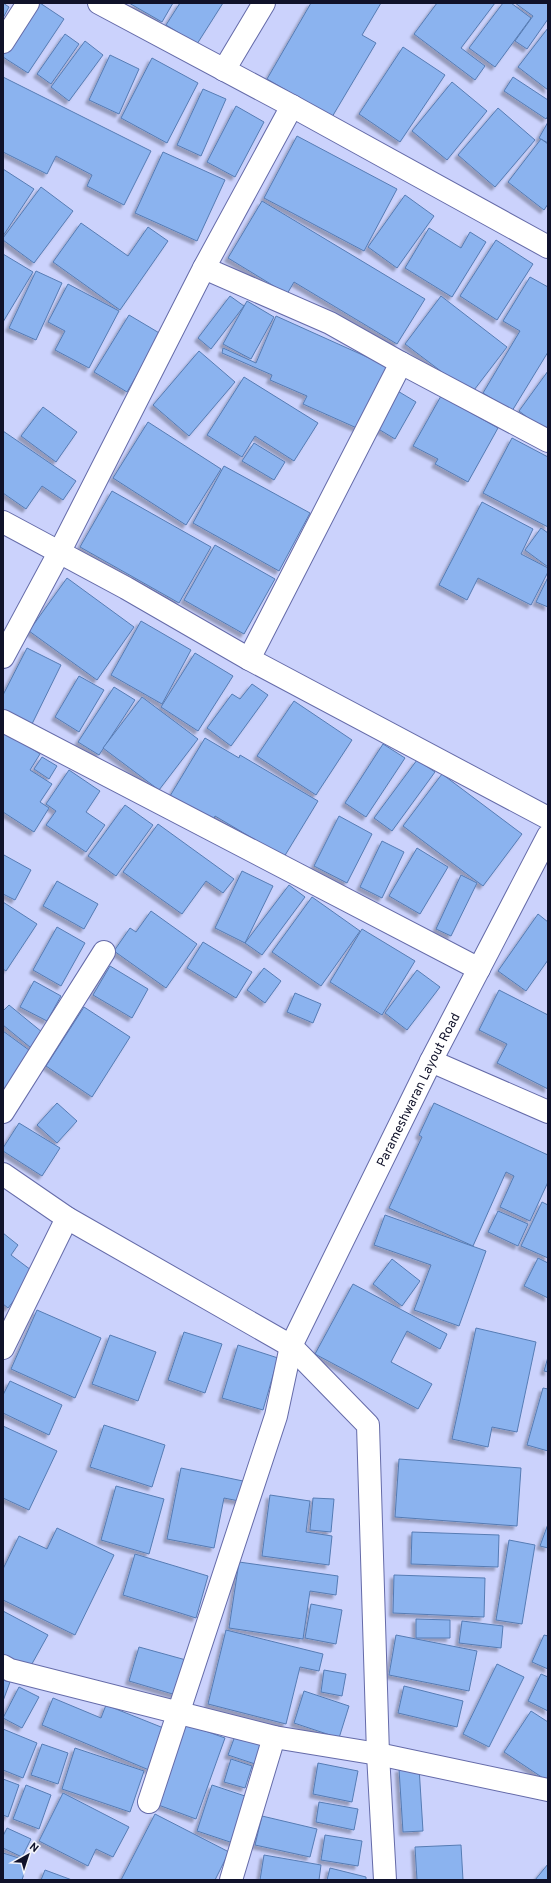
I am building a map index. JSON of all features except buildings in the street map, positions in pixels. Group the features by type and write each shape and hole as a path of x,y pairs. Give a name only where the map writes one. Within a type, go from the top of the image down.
{"street":[{"path":"3,42 28,3"},
{"path":"99,3 292,106 548,247"},
{"path":"224,70 264,3"},
{"path":"3,657 60,551 204,268 292,106"},
{"path":"204,268 330,323 401,363 548,441"},
{"path":"249,659 401,363"},
{"path":"3,522 60,551 249,659 548,818"},
{"path":"3,721 479,969"},
{"name":"Parameshwaran Layout Road","path":"149,1802 276,1416 291,1346 431,1061 548,836"},
{"path":"3,1112 104,952"},
{"path":"431,1061 548,1112"},
{"path":"3,1174 67,1218 291,1346 368,1425 378,1754 385,1880"},
{"path":"3,1348 67,1218"},
{"path":"3,1666 10,1670 274,1737 378,1754 548,1790"},
{"path":"230,1880 274,1737"}]}
